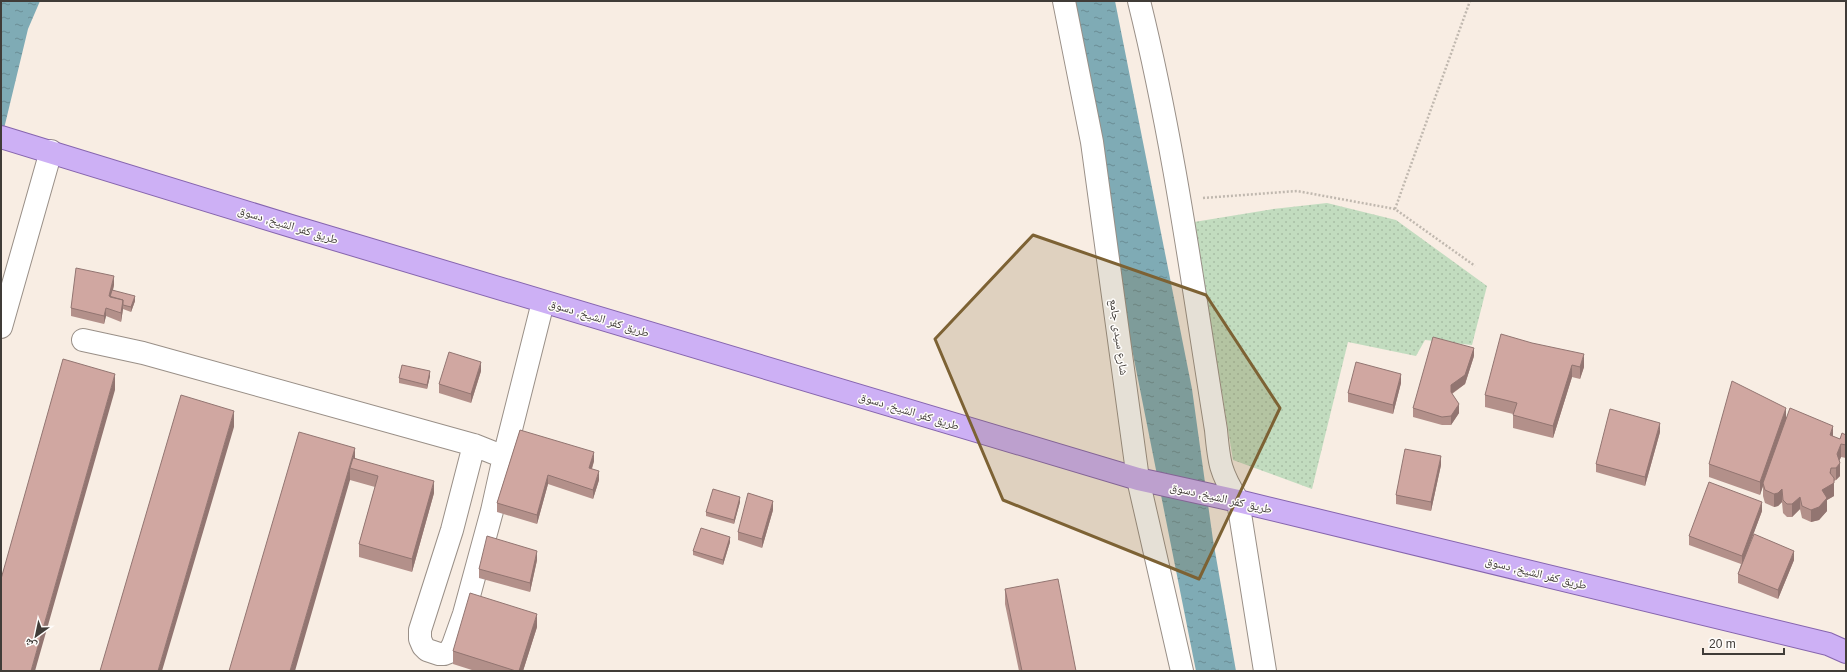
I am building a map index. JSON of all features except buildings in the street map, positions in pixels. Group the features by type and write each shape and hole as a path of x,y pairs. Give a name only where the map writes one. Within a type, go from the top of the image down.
{"main road":[{"name":"طريق كفر الشيخ, دسوق","path":"11,140 543,302 1138,479 1238,501 1840,645"}],"street":[{"name":"شارع سيدى جامع","path":"1064,1 1092,142 1138,479 1182,671"},
{"path":"1139,1 1162,100 1216,430 1219,462 1226,482 1238,501 1265,671"},
{"path":"1,327 51,151"},
{"path":"474,445 452,530 420,630 420,639 423,646 427,650 439,654 448,652 454,645 464,614 492,511 543,302"},
{"path":"83,340 142,353 474,445 504,457"}],"path":[{"path":"1395,209 1470,1"},
{"path":"1179,200 1297,190 1395,209 1475,266"}],"highlighted area":[{"path":"1033,235 1206,295 1280,408 1199,579 1003,500 935,339"}],"green space":[{"path":"1327,203 1396,220 1487,286 1472,345 1425,340 1416,356 1348,342 1312,489 1233,460 1194,222 1273,209"}],"water":[{"path":"1,1 40,1 28,29 1,141"},
{"path":"1070,1 1115,1 1192,389 1213,540 1236,671 1196,671 1126,319"}]}
